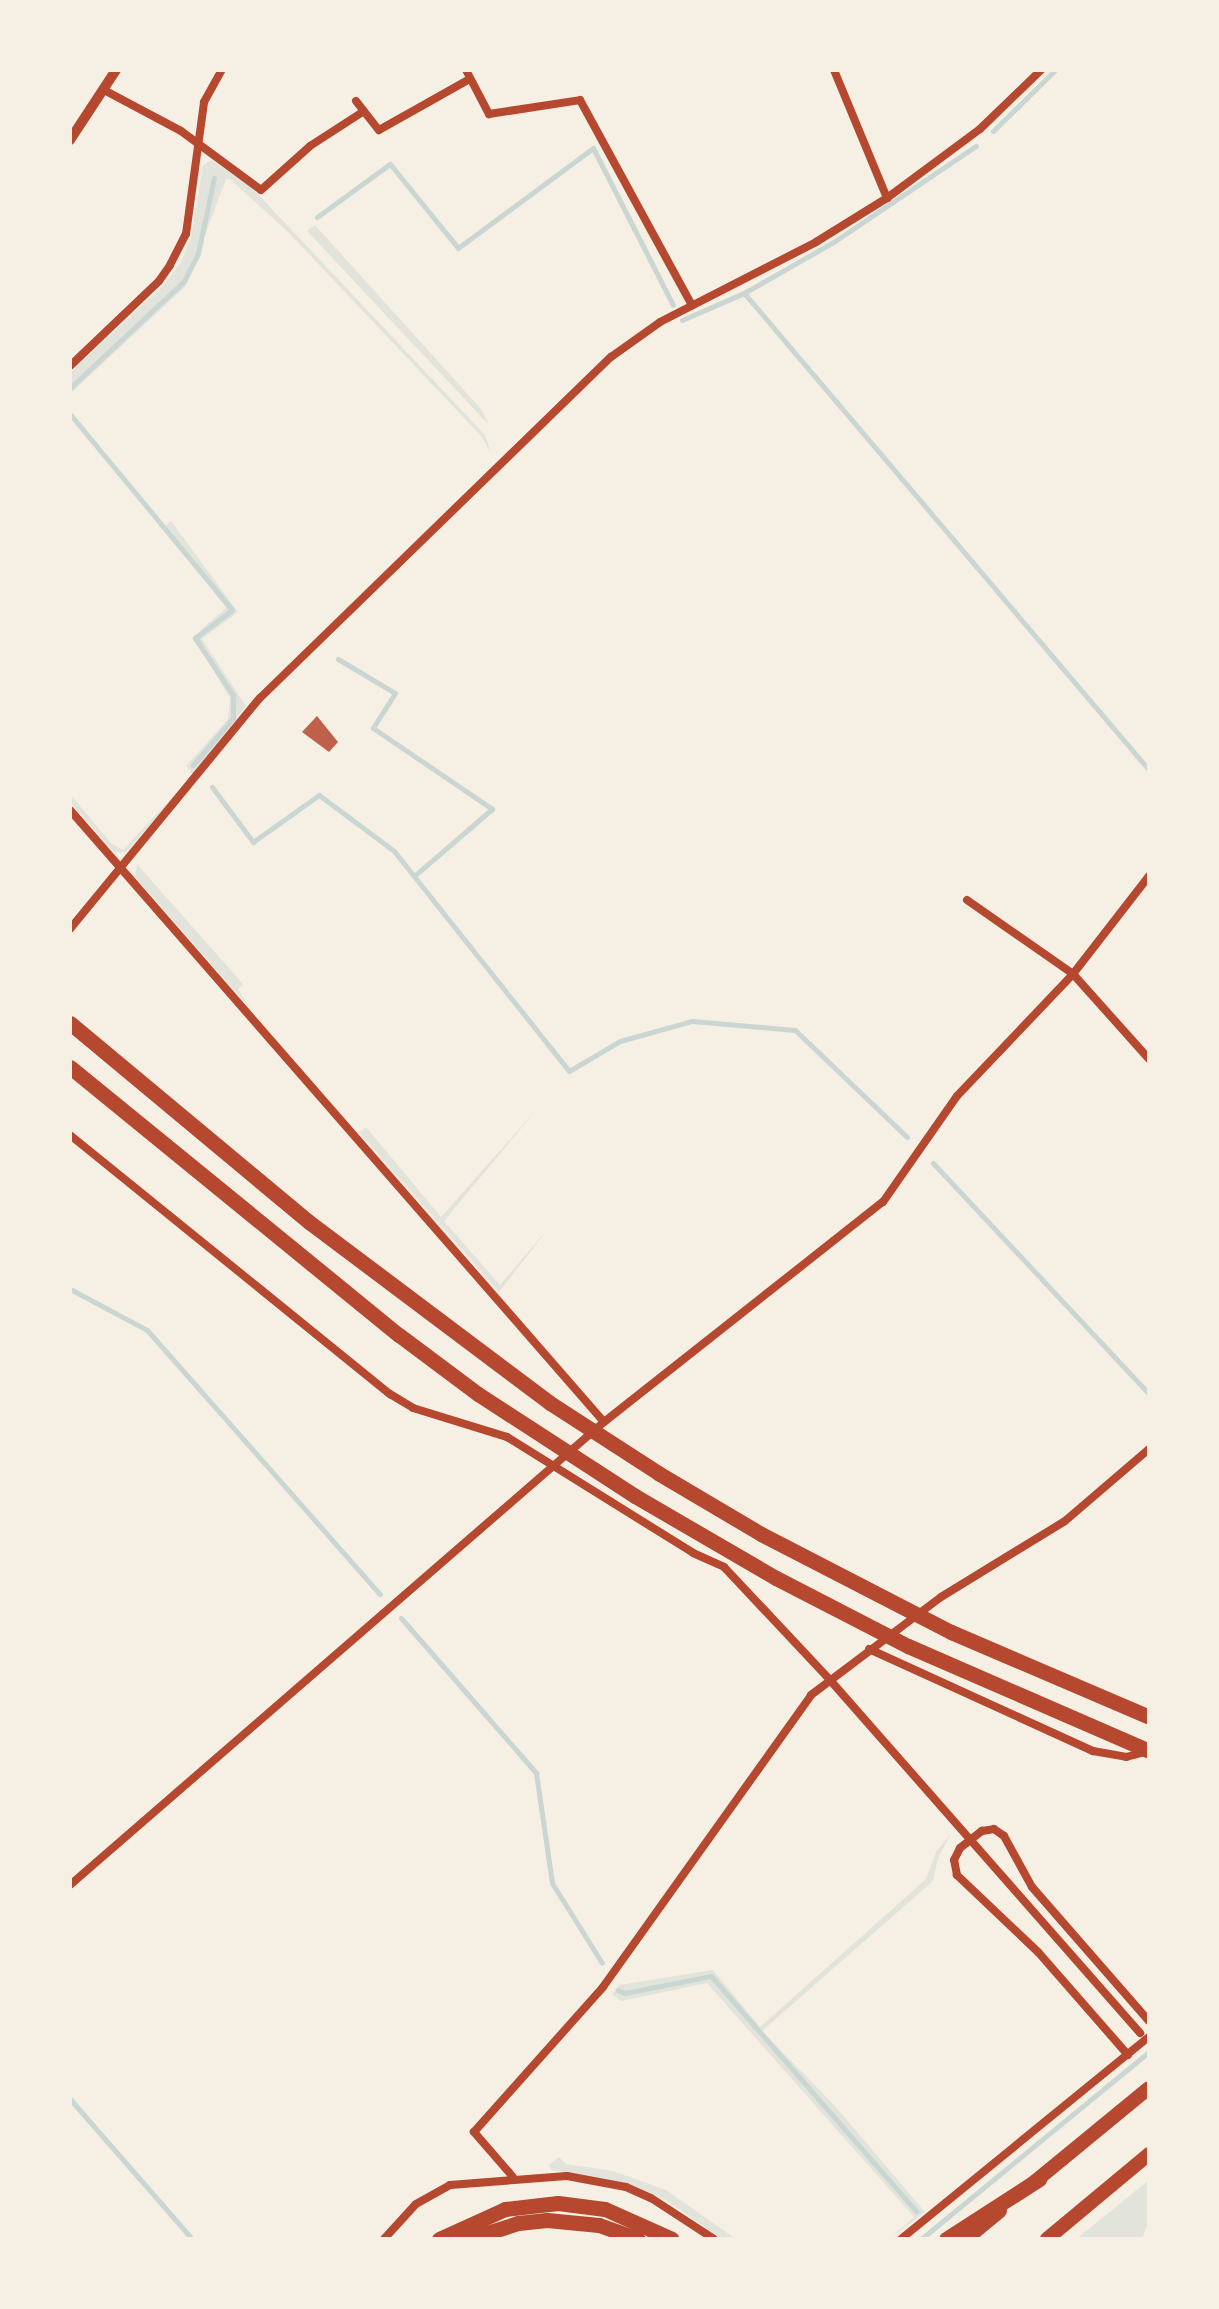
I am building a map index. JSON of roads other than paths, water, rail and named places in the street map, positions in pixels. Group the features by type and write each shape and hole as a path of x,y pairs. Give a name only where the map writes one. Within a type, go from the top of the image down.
{"highway":[{"path":"70,1023 309,1222 507,1372 642,1463 864,1589 951,1632 1149,1717"},
{"path":"70,1066 399,1335 602,1474 776,1578 908,1646 1149,1751"},
{"path":"966,2239 1149,2088"},
{"path":"1047,2239 1149,2154"},
{"path":"946,2239 1039,2179"},
{"path":"438,2239 531,2204 584,2205 633,2219 672,2239"},
{"path":"468,2239 483,2224 547,2220 577,2220 638,2239"}],"street":[{"path":"70,140 116,70"},
{"path":"70,366 159,281 186,234 204,102 222,70"},
{"path":"834,70 887,198"},
{"path":"70,929 260,698 611,357 692,305 816,242 887,198 980,129 1041,70"},
{"path":"356,101 380,130 468,75 489,114 580,100 692,305"},
{"path":"104,90 198,145 260,190 310,146 364,111"},
{"path":"70,810 604,1422"},
{"path":"70,1885 604,1422 883,1202 957,1096 1073,974 1149,876"},
{"path":"967,900 1073,974 1149,1060"},
{"path":"70,1134 390,1394 414,1408 493,1429 724,1567 830,1680 1144,2035 1128,2054 901,2239"},
{"path":"514,2178 474,2132 603,1987 789,1721 868,1649 940,1597 1065,1521 1149,1449"},
{"path":"868,1649 1093,1751 1126,1757 1149,1751"},
{"path":"1128,2054 1038,1952 956,1874 955,1856 969,1840 994,1829 1004,1836 1032,1887 1149,2022"},
{"path":"384,2239 432,2194 463,2182 567,2176 626,2187 689,2219 714,2239"}],"waterway":[{"path":"993,131 1055,70"},
{"path":"744,293 835,241 976,146"},
{"path":"317,217 390,164 458,248 593,148 673,305"},
{"path":"70,388 184,281 198,253 214,178"},
{"path":"682,320 744,293 1149,770"},
{"path":"70,414 232,610 195,638 233,695 233,718 193,765"},
{"path":"338,659 395,693 373,728 492,809 414,876"},
{"path":"212,787 253,842 319,795 394,851 569,1071 620,1041 692,1021 795,1030 907,1137"},
{"path":"933,1163 1149,1394"},
{"path":"70,1289 147,1330 380,1594"},
{"path":"401,1618 536,1773 552,1883 602,1963"},
{"path":"618,1990 625,1993 711,1976 916,2211"},
{"path":"921,2239 1149,2052"},
{"path":"70,2099 192,2239"}]}
